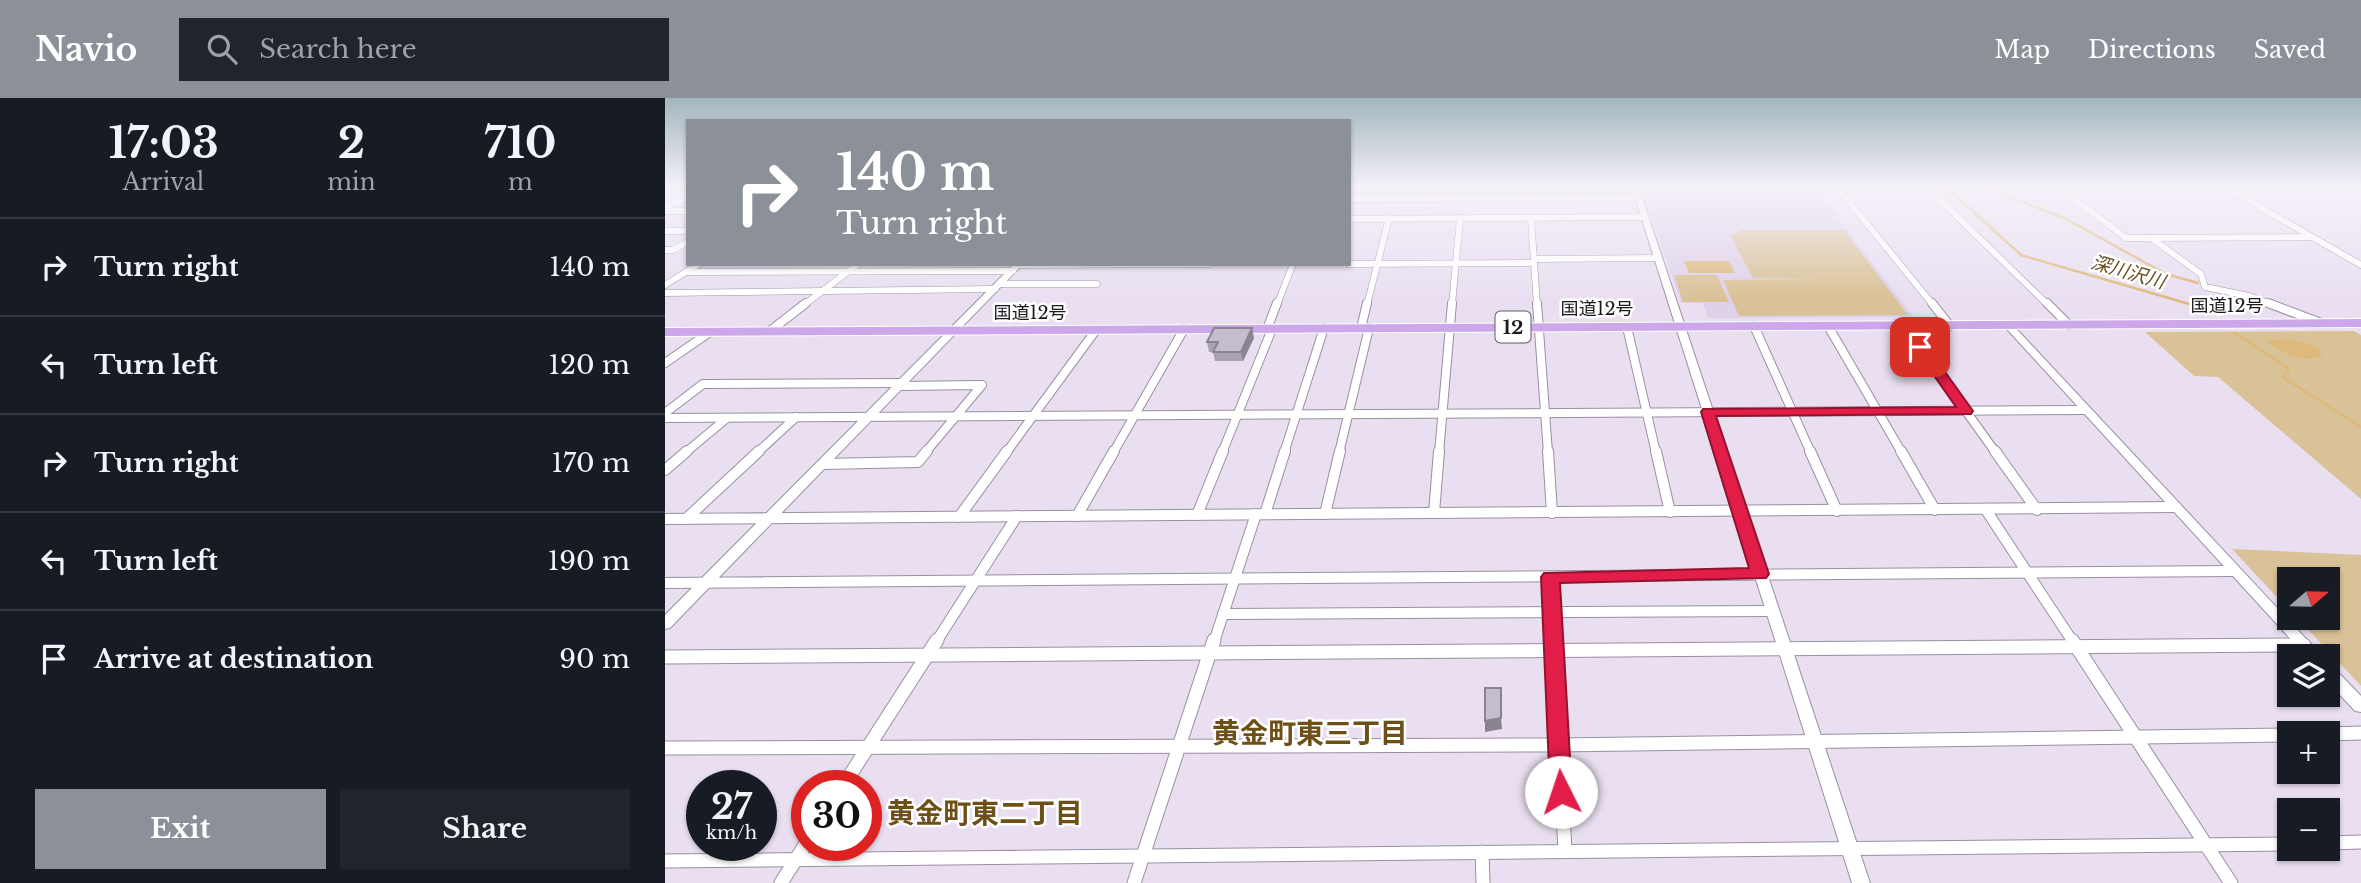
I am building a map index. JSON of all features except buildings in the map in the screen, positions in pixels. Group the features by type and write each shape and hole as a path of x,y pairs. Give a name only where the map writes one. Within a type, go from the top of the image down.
{"highway":[{"name":"国道12号","path":"665,332 2321,323 2357,325"}],"street":[{"path":"1325,514 1387,225"},
{"path":"1434,513 1459,225"},
{"path":"1532,225 1552,513"},
{"path":"1647,225 1861,883"},
{"path":"1867,225 1950,326"},
{"path":"1965,225 2069,325"},
{"path":"2108,225 2126,238 2312,237"},
{"path":"2291,225 2361,265"},
{"path":"665,231 686,231"},
{"path":"2151,238 2201,274 2205,287 2249,296 2321,323"},
{"path":"668,252 686,243"},
{"path":"1351,264 1658,258"},
{"path":"2349,258 2361,258"},
{"path":"665,285 696,266"},
{"path":"770,331 854,266"},
{"path":"931,271 937,266"},
{"path":"685,272 931,271 1081,266"},
{"path":"1197,515 1238,414 1292,266"},
{"path":"665,624 1017,267"},
{"path":"665,293 1097,284"},
{"path":"2008,325 2302,644"},
{"path":"1754,326 1837,510"},
{"path":"1828,326 1935,510"},
{"path":"1905,326 2037,510"},
{"path":"1627,327 1670,512"},
{"path":"1134,883 1209,653 1296,414 1324,328"},
{"path":"1077,516 1184,329"},
{"path":"959,517 1096,330"},
{"path":"665,363 710,332"},
{"path":"665,416 703,384 982,386 918,462 823,464"},
{"path":"665,416 727,418 2086,410"},
{"path":"686,519 796,417"},
{"path":"665,470 727,418"},
{"path":"665,519 2176,507"},
{"path":"1986,510 2231,883"},
{"path":"853,770 1017,516"},
{"path":"665,583 2234,571"},
{"path":"1550,577 1565,850"},
{"path":"1223,614 1772,611"},
{"path":"665,657 926,657 1783,648 2074,647 2277,650"},
{"path":"2340,684 2361,706"},
{"path":"2340,734 2361,733"},
{"path":"665,748 1558,745 1815,739 2277,735"},
{"path":"2340,843 2361,842"},
{"path":"882,860 2277,844"},
{"path":"1482,852 1483,883"},
{"path":"665,862 795,861"},
{"path":"781,883 795,861"}],"shaded area":[{"path":"1654,225 1843,225 1914,317 1708,318 1703,303 1681,303"},
{"path":"1743,230 1844,230 1908,315 1739,316 1723,280 1820,279 1753,278 1730,235"},
{"path":"1684,261 1729,261 1735,273 1689,273"},
{"path":"1674,275 1717,275 1729,302 1683,302"},
{"path":"2354,331 2361,335 2361,499 2218,377 2194,376 2145,332"},
{"path":"2288,339 2310,344 2320,349 2322,355 2299,358 2266,341"},
{"path":"2232,549 2361,555 2361,686 2340,664 2340,644 2321,644 2308,630 2340,630 2340,567 2277,567 2277,597"}],"waterway":[{"name":"深川沢川","path":"1988,225 2021,255 2196,306 2210,315"},
{"path":"2076,225 2166,274 2198,283"},
{"name":"深川沢川","path":"2235,333 2286,367 2289,371 2283,375 2284,378 2361,427"}],"district":[{"name":"黄金町東三丁目","path":"1310,733"},
{"name":"黄金町東二丁目","path":"985,813"}],"route":[{"path":"1561,792 1550,577 1760,574 1708,412 1966,411 1920,347"}]}
